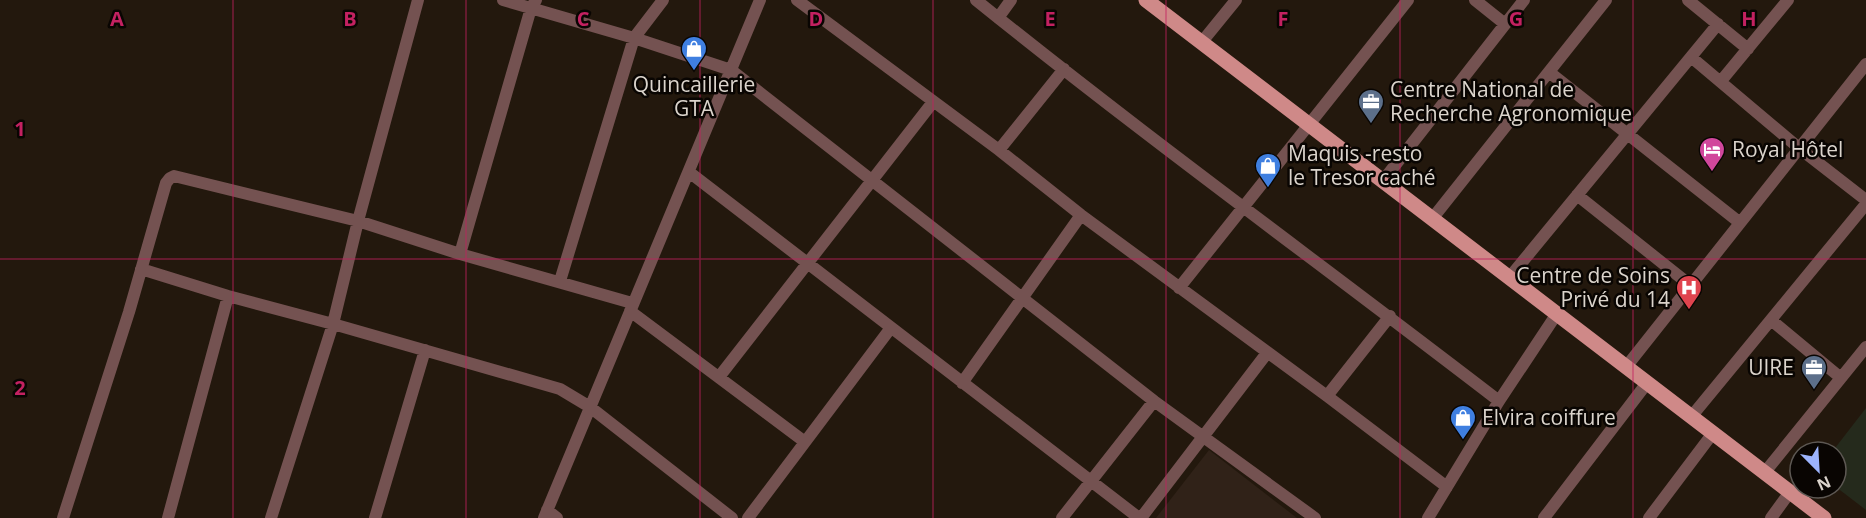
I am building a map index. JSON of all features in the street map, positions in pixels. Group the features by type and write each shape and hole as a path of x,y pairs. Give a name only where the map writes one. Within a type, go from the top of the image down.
{"main road":[{"path":"1146,0 1788,490"},
{"path":"1800,500 1824,518"}],"street":[{"path":"271,518 333,324 358,221 418,0"},
{"path":"503,0 534,4 731,70 1154,401 1315,518"},
{"path":"560,281 634,38 663,0"},
{"path":"549,515 590,407 760,0"},
{"path":"796,0 1447,487"},
{"path":"976,0 1242,207 1499,400"},
{"path":"998,18 1011,0"},
{"path":"1201,43 1236,0"},
{"path":"1179,288 1307,124 1408,0"},
{"path":"1475,0 1505,24"},
{"path":"1382,182 1524,0"},
{"path":"1432,219 1606,0"},
{"path":"1688,0 1748,48"},
{"path":"1721,81 1788,0"},
{"path":"460,254 534,4"},
{"path":"1509,278 1718,24"},
{"path":"1691,57 1866,202 1691,417"},
{"path":"1626,367 1866,64"},
{"path":"999,150 1064,69"},
{"path":"1549,72 1739,222"},
{"path":"720,377 933,102"},
{"path":"689,172 1140,518 1267,353"},
{"path":"63,518 166,183 174,176 358,221 460,254 560,281 631,307 805,442"},
{"path":"1577,195 1690,285"},
{"path":"962,382 1081,215"},
{"path":"141,269 228,296 543,382 573,395 590,407 732,518"},
{"path":"168,518 228,296"},
{"path":"1428,518 1499,400 1556,315"},
{"path":"1328,396 1390,316"},
{"path":"1771,320 1840,378"},
{"path":"748,518 891,329"},
{"path":"1765,472 1866,347"},
{"path":"375,518 425,350"},
{"path":"1544,518 1647,383"},
{"path":"1062,518 1154,401"},
{"path":"1649,518 1713,433"},
{"path":"1771,518 1788,495"}],"shaded area":[{"path":"1209,450 1297,518 1156,518"}],"green space":[{"path":"1866,408 1866,510 1848,496 1848,440 1841,440"}],"place":[{"name":"Quincaillerie GTA","path":"694,72"},
{"name":"Centre National de Recherche Agronomique","path":"1371,125"},
{"name":"Royal Hôtel","path":"1712,173"},
{"name":"Maquis -resto le Tresor caché","path":"1268,189"},
{"name":"Centre de Soins Privé du 14","path":"1689,311"},
{"name":"UIRE","path":"1814,391"},
{"name":"Elvira coiffure","path":"1463,441"}]}
